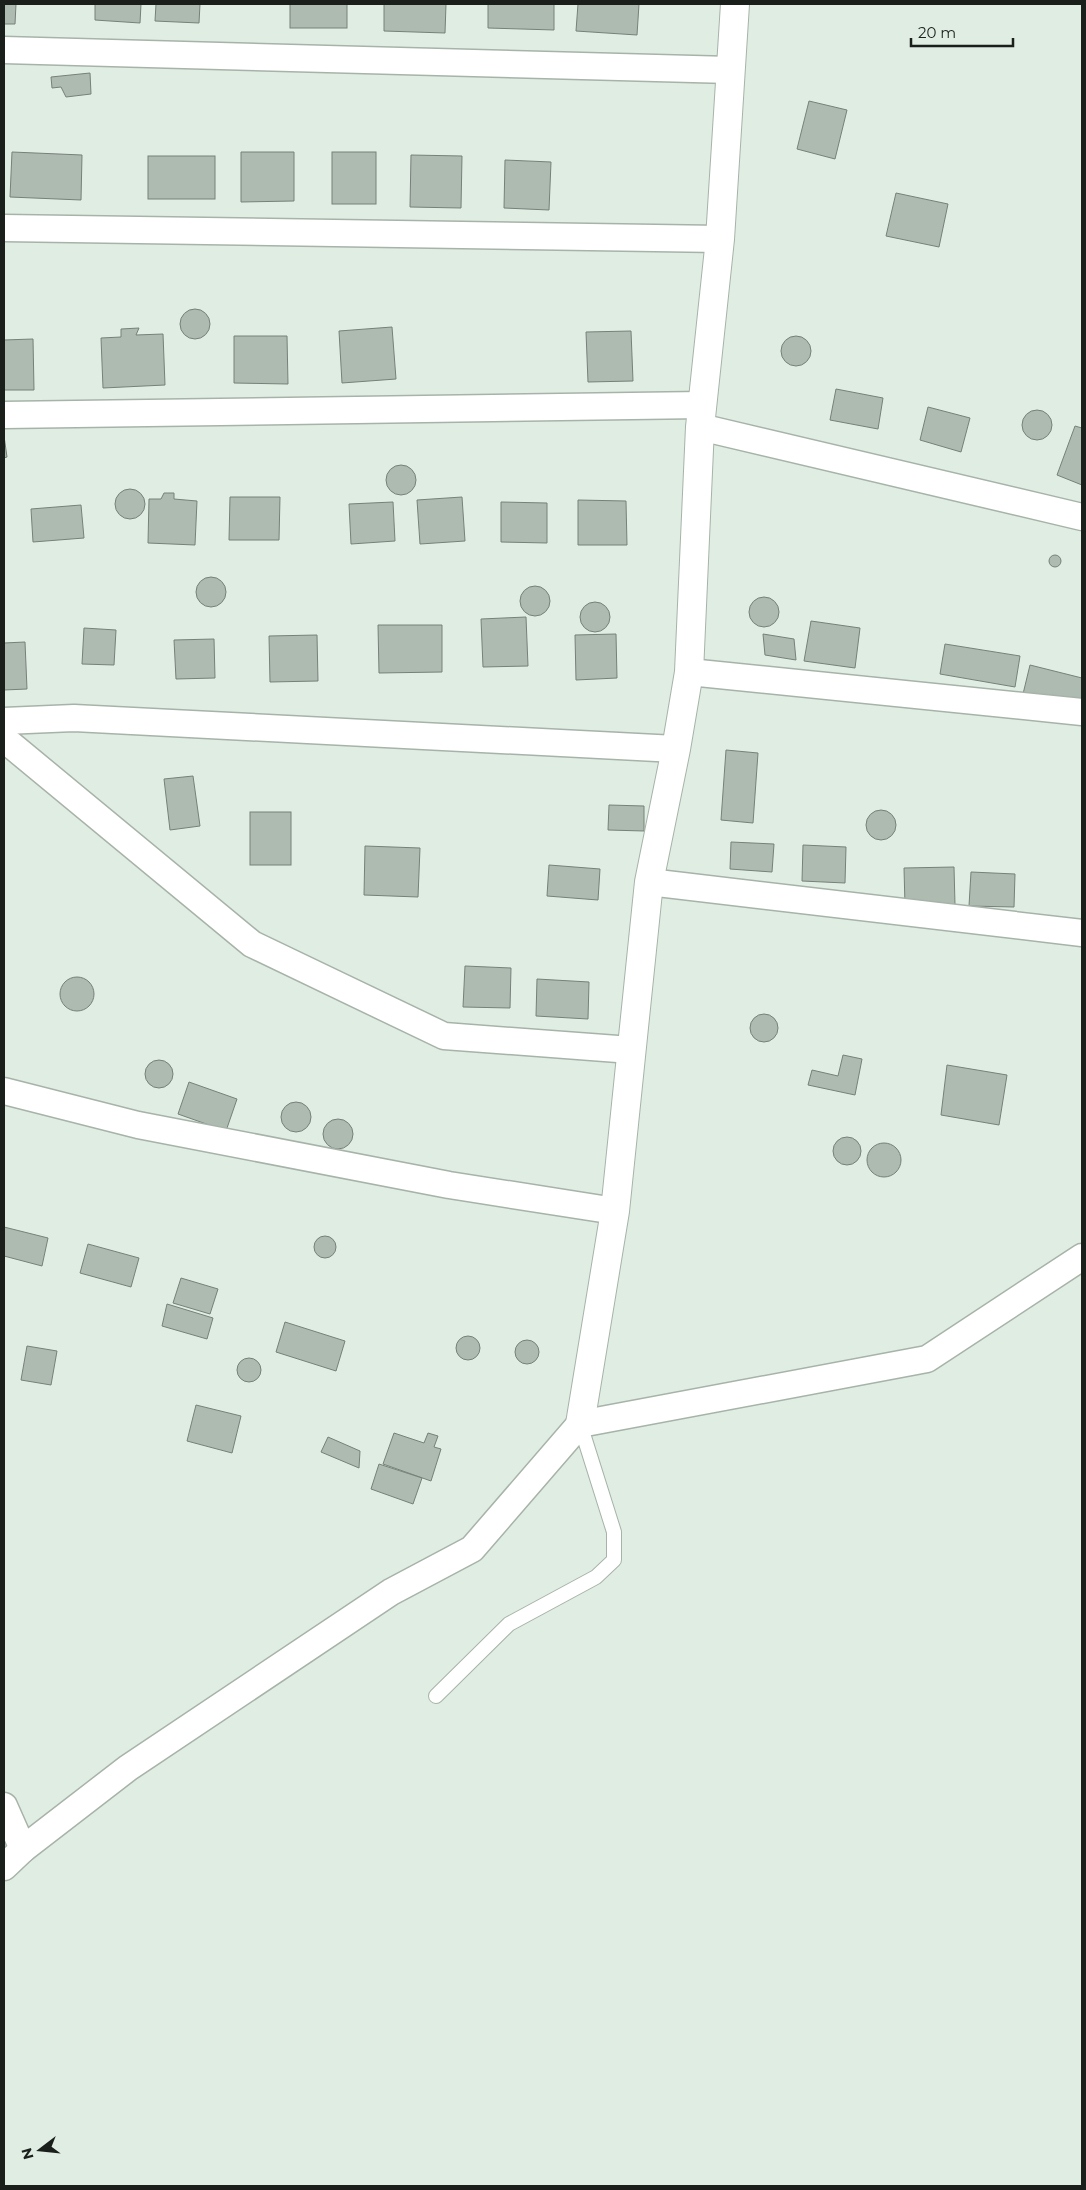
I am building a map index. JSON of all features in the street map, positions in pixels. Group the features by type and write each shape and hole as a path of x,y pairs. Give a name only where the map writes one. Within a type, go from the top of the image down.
{"street":[{"path":"4,1867 128,1768 382,1597 472,1549 580,1424 615,1211 649,882 676,749 688,672 701,416 720,239 735,4"},
{"path":"4,50 730,70"},
{"path":"4,228 720,239"},
{"path":"4,415 701,416 1082,518"},
{"path":"688,672 1082,712"},
{"path":"4,721 74,718 676,749"},
{"path":"4,739 252,944 444,1036 631,1050"},
{"path":"649,882 1082,933"},
{"path":"4,1091 138,1125 448,1185 615,1211"},
{"path":"580,1424 927,1359 1082,1257"},
{"path":"4,1806 23,1850"}],"lane":[{"path":"436,1696 510,1624 596,1577 614,1560 614,1532 580,1424"}],"building":[{"path":"4,4 16,4 15,24 4,24"},
{"path":"95,4 141,4 140,23 95,20"},
{"path":"156,4 200,4 199,23 155,21"},
{"path":"290,4 347,4 347,28 290,28"},
{"path":"384,4 446,4 445,33 384,31"},
{"path":"488,4 554,4 554,30 488,28"},
{"path":"578,4 639,4 637,35 576,31"},
{"path":"90,73 91,94 66,97 61,87 52,88 51,77"},
{"path":"809,101 847,110 835,159 797,149"},
{"path":"12,152 82,155 81,200 10,197"},
{"path":"241,152 294,152 294,201 241,202"},
{"path":"332,152 376,152 376,204 332,204"},
{"path":"411,155 462,156 461,208 410,207"},
{"path":"148,156 215,156 215,199 148,199"},
{"path":"505,160 551,162 549,210 504,208"},
{"path":"896,193 948,204 939,247 886,236"},
{"path":"195,309 206,313 210,324 206,335 195,339 184,335 180,324 184,313"},
{"path":"392,327 396,379 342,383 339,331"},
{"path":"139,328 136,335 163,334 165,385 103,388 101,338 121,337 121,329"},
{"path":"631,331 633,381 588,382 586,332"},
{"path":"234,336 287,336 288,384 234,383"},
{"path":"796,336 807,340 811,351 807,362 796,366 785,362 781,351 785,340"},
{"path":"33,339 34,390 4,390 4,340"},
{"path":"836,389 883,398 878,429 830,420"},
{"path":"928,407 970,418 961,452 920,440"},
{"path":"1037,410 1048,414 1052,425 1048,436 1037,440 1026,436 1022,425 1026,414"},
{"path":"1075,426 1082,428 1082,485 1057,475"},
{"path":"4,436 7,457 4,458"},
{"path":"401,465 412,469 416,480 412,491 401,495 390,491 386,480 390,469"},
{"path":"130,489 141,493 145,504 141,515 130,519 119,515 115,504 119,493"},
{"path":"164,493 174,493 174,499 197,501 195,545 148,543 149,499 161,499"},
{"path":"230,497 280,497 279,540 229,540"},
{"path":"462,497 465,541 420,544 417,500"},
{"path":"578,500 626,501 627,545 578,545"},
{"path":"393,502 395,541 351,544 349,504"},
{"path":"501,502 547,503 547,543 501,542"},
{"path":"81,505 84,538 33,542 31,509"},
{"path":"1057,555 1060,556 1060,566 1053,567 1050,566 1049,559 1050,556"},
{"path":"211,577 222,581 226,592 222,603 211,607 200,603 196,592 200,581"},
{"path":"535,586 546,590 550,601 546,612 535,616 524,612 520,601 524,590"},
{"path":"764,597 775,601 779,612 775,623 764,627 753,623 749,612 753,601"},
{"path":"595,602 606,606 610,617 606,628 595,632 584,628 580,617 584,606"},
{"path":"526,617 528,666 483,667 481,619"},
{"path":"811,621 860,628 855,668 804,661"},
{"path":"378,625 442,625 442,672 379,673"},
{"path":"84,628 116,630 114,665 82,664"},
{"path":"616,634 617,678 576,680 575,635"},
{"path":"763,634 794,639 796,660 765,655"},
{"path":"317,635 318,681 270,682 269,636"},
{"path":"214,639 215,678 176,679 174,640"},
{"path":"25,642 27,689 4,690 4,643"},
{"path":"945,644 1020,656 1015,687 940,674"},
{"path":"1030,665 1082,678 1082,708 1023,694"},
{"path":"726,750 758,753 753,823 721,820"},
{"path":"193,776 200,826 170,830 164,779"},
{"path":"609,805 644,806 644,831 608,830"},
{"path":"881,810 892,814 896,825 892,836 881,840 870,836 866,825 870,814"},
{"path":"250,812 291,812 291,865 250,865"},
{"path":"731,842 774,844 772,872 730,869"},
{"path":"803,845 846,847 845,883 802,881"},
{"path":"365,846 420,848 418,897 364,895"},
{"path":"549,865 600,869 598,900 547,896"},
{"path":"954,867 955,905 905,906 904,868"},
{"path":"971,872 1015,874 1014,907 969,906"},
{"path":"465,966 511,968 510,1008 463,1007"},
{"path":"77,977 89,982 94,994 89,1006 77,1011 65,1006 60,994 65,982"},
{"path":"537,979 589,982 588,1019 536,1016"},
{"path":"764,1014 774,1018 778,1028 774,1038 764,1042 754,1038 750,1028 754,1018"},
{"path":"843,1055 862,1059 855,1095 808,1085 812,1070 838,1076"},
{"path":"159,1060 169,1064 173,1074 169,1084 159,1088 149,1084 145,1074 149,1064"},
{"path":"947,1065 1007,1075 999,1125 941,1115"},
{"path":"189,1082 237,1099 226,1131 178,1114"},
{"path":"296,1102 302,1103 310,1111 310,1123 302,1131 296,1132 290,1131 282,1123 281,1117 282,1111 290,1103"},
{"path":"338,1119 349,1123 353,1134 349,1145 338,1149 327,1145 323,1134 327,1123"},
{"path":"847,1137 857,1141 861,1151 857,1161 847,1165 837,1161 833,1151 837,1141"},
{"path":"884,1143 891,1144 896,1148 900,1153 900,1167 896,1172 891,1176 884,1177 877,1176 872,1172 868,1167 867,1160 868,1153 872,1148 877,1144"},
{"path":"4,1227 48,1238 42,1266 4,1256"},
{"path":"325,1236 333,1239 336,1247 333,1255 325,1258 317,1255 314,1247 317,1239"},
{"path":"88,1244 139,1258 131,1287 80,1273"},
{"path":"181,1278 218,1289 210,1314 173,1303"},
{"path":"167,1304 213,1318 207,1339 162,1326"},
{"path":"285,1322 345,1341 336,1371 276,1352"},
{"path":"468,1336 473,1337 479,1343 479,1353 473,1359 468,1360 463,1359 457,1353 456,1348 457,1343 463,1337"},
{"path":"527,1340 532,1341 538,1347 538,1357 532,1363 527,1364 522,1363 516,1357 515,1352 516,1347 522,1341"},
{"path":"27,1346 57,1351 51,1385 21,1380"},
{"path":"249,1358 257,1362 261,1370 257,1378 249,1382 241,1378 237,1370 241,1362"},
{"path":"196,1405 241,1416 232,1453 187,1441"},
{"path":"394,1433 424,1443 428,1433 438,1436 434,1447 441,1449 431,1481 383,1464"},
{"path":"328,1437 360,1451 359,1468 321,1452"},
{"path":"379,1464 422,1478 413,1504 371,1489"}]}
